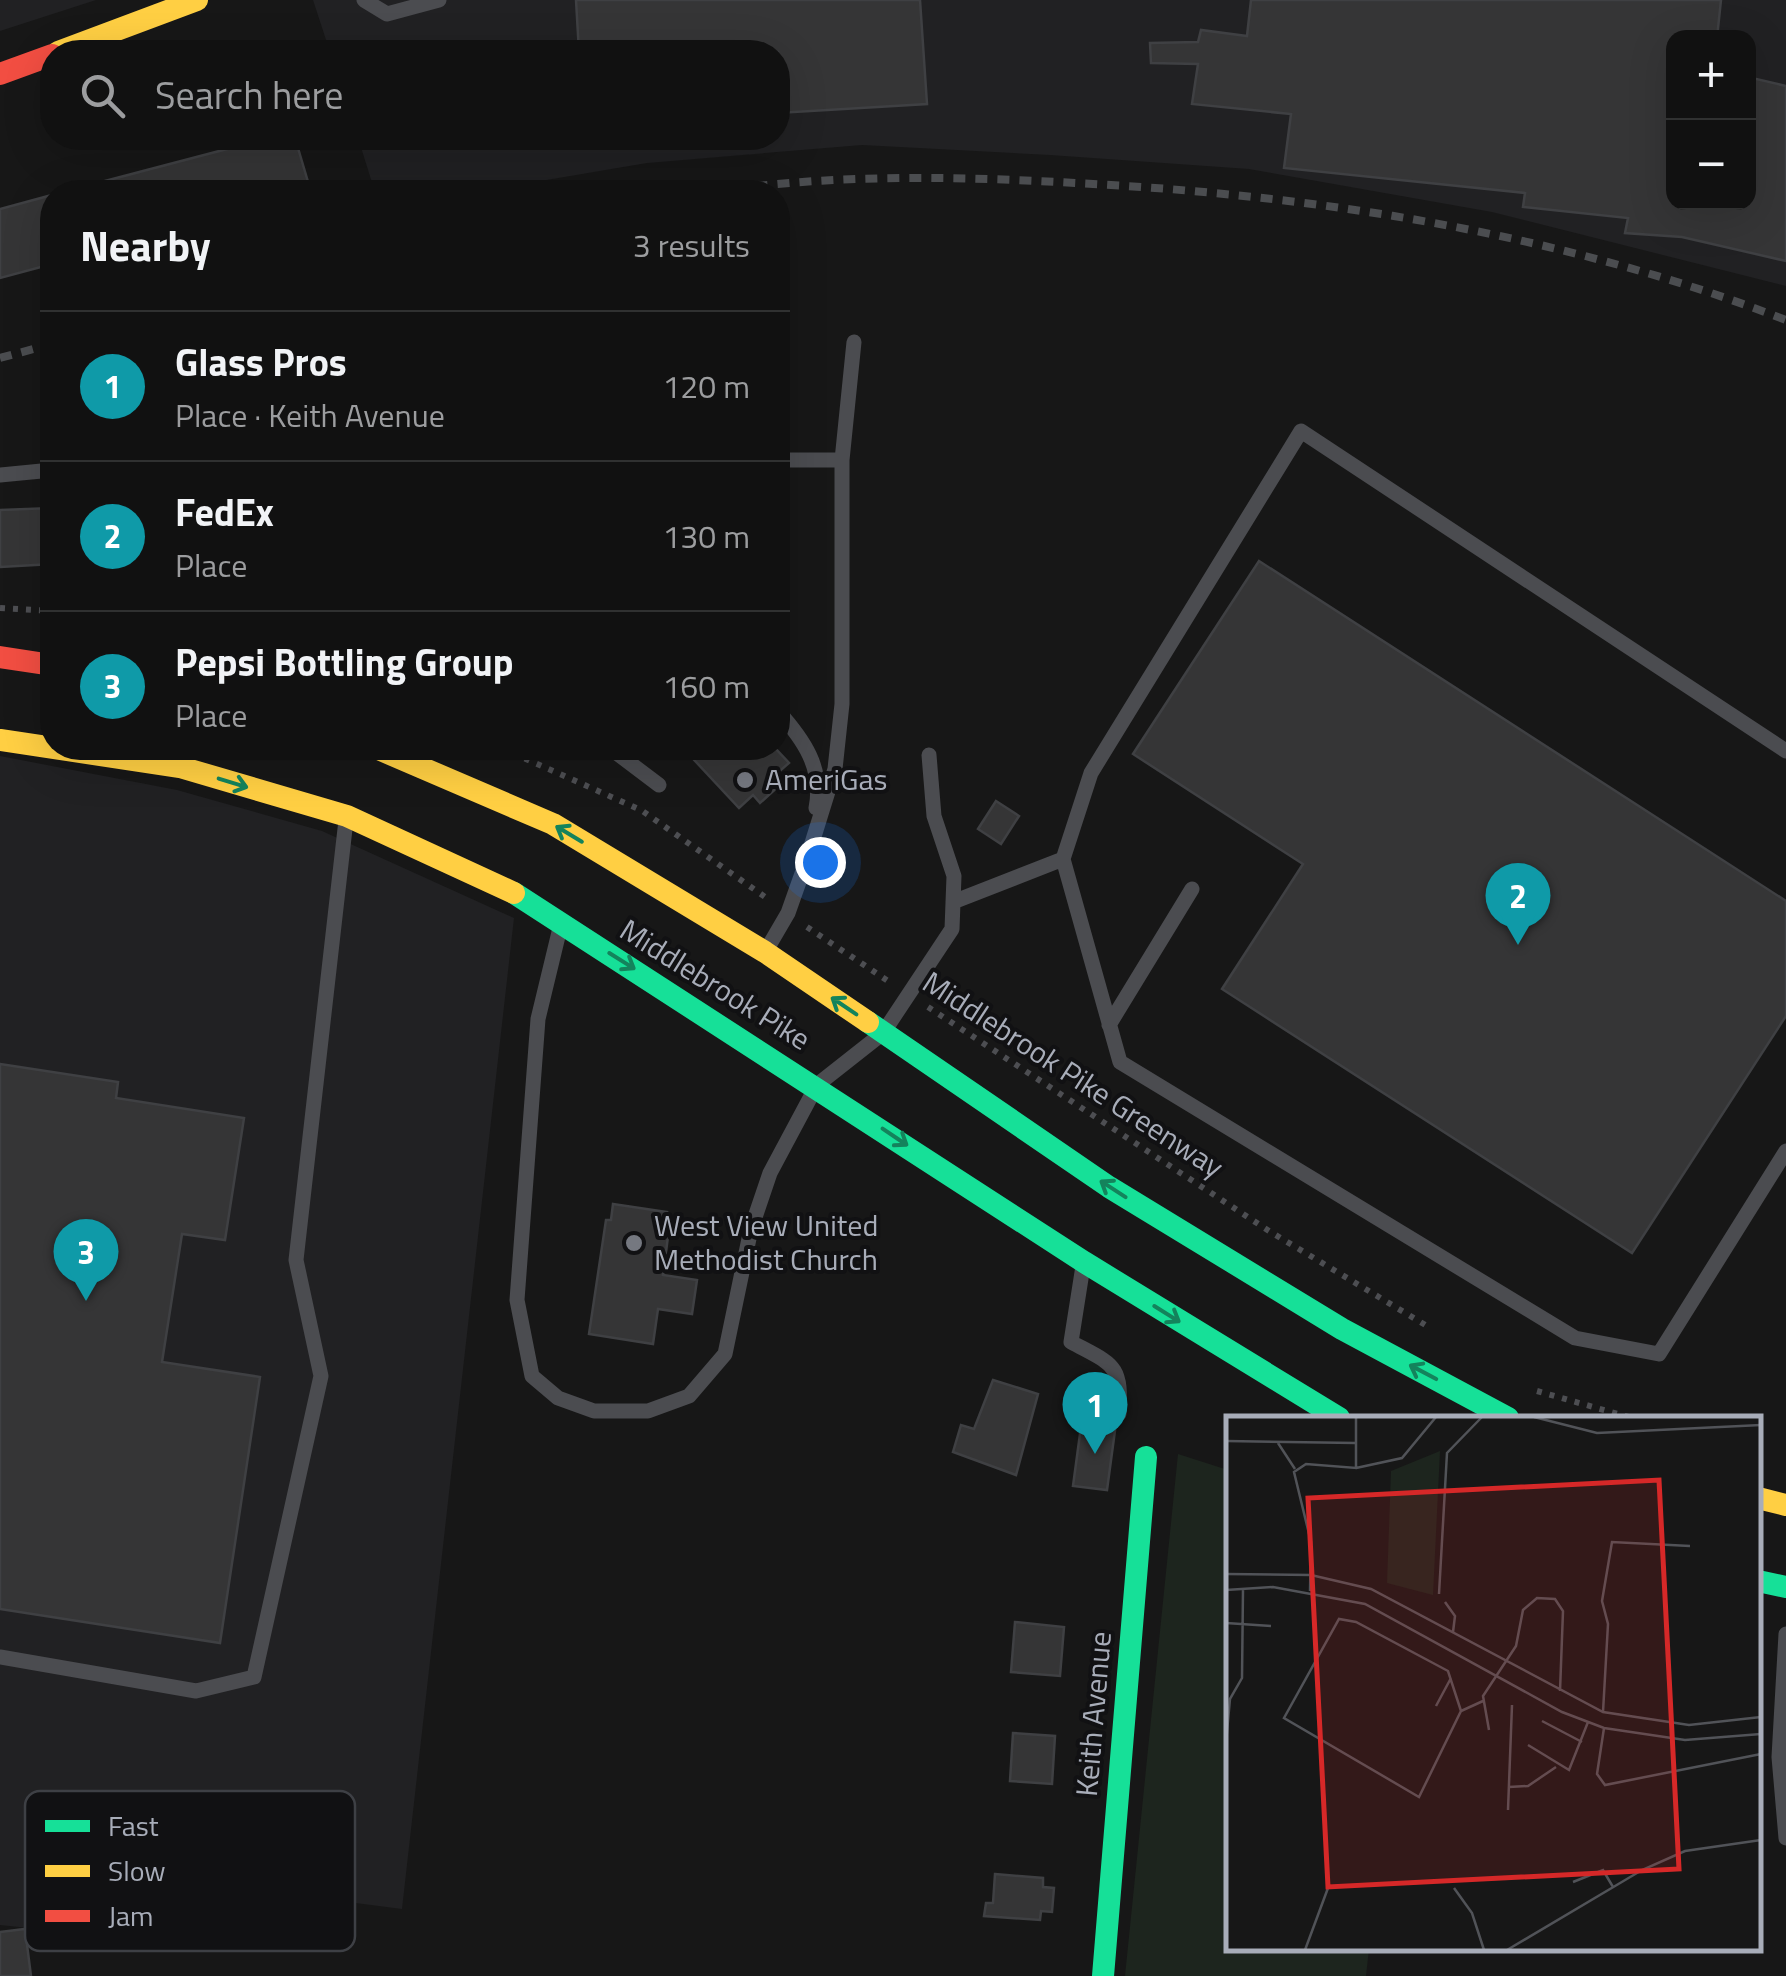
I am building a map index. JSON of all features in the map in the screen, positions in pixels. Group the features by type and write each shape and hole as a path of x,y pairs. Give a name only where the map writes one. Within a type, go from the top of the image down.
{"main road":[{"path":"92,40 197,0"},
{"path":"0,74 40,59"},
{"path":"0,658 40,663"},
{"name":"Middlebrook Pike","path":"0,740 40,746"},
{"name":"Middlebrook Pike","path":"133,760 180,767 347,816 514,893 1084,1262 1336,1416"},
{"name":"Middlebrook Pike","path":"433,760 553,824 765,952 1109,1187 1342,1329 1504,1416"},
{"name":"Keith Avenue","path":"1103,1976 1146,1456"},
{"path":"1761,1499 1786,1506"},
{"path":"1761,1582 1786,1587"}],"lane":[{"path":"364,0 387,14 439,0"},
{"path":"765,952 788,913 804,872 836,769 842,704 842,460 854,342"},
{"path":"1786,751 1301,431 1091,773 1063,858 1120,1062 1242,1140 1574,1338 1658,1354 1786,1151"},
{"path":"790,460 842,460"},
{"path":"0,475 40,471"},
{"path":"790,724 808,744 820,792 804,872"},
{"path":"562,924 538,1019 517,1300 532,1376 558,1398 594,1411 648,1411 688,1396 725,1354 751,1229 770,1173 817,1086 884,1033 952,930 954,876 934,816 929,755"},
{"path":"626,760 659,785"},
{"path":"0,1657 196,1691 254,1677 322,1376 296,1260 347,816"},
{"path":"953,902 1063,858"},
{"path":"1109,1025 1192,890"},
{"path":"1084,1262 1071,1342 1111,1363 1120,1375 1119,1414"},
{"path":"1786,1634 1779,1757 1786,1838"}],"path":[{"path":"0,608 40,610"},
{"name":"Middlebrook Pike Greenway","path":"528,760 641,810 908,994 1269,1230 1432,1329"},
{"path":"1530,1388 1625,1416"}],"shaded area":[{"path":"0,0 96,0 0,31"},
{"path":"313,0 1786,0 1786,286 1492,212 1249,169 862,145 647,163 547,180 371,180 362,150 790,150 790,40 326,40"},
{"path":"0,756 177,790 322,831 514,918 402,1909 355,1903 355,1791 25,1791 25,1928 0,1925"},
{"path":"1178,1454 1226,1469 1226,1951 1369,1951 1366,1976 1125,1976"}],"building":[{"path":"576,0 920,0 927,104 790,112 790,40 578,40"},
{"path":"1251,0 1721,0 1718,30 1666,30 1666,210 1756,210 1756,79 1786,86 1786,261 1682,237 1625,233 1628,218 1523,207 1525,193 1284,168 1291,114 1192,104 1198,64 1151,63 1150,43 1198,42 1201,30 1247,36"},
{"path":"223,150 299,150 307,180 109,180"},
{"path":"40,198 40,267 0,278 0,209"},
{"path":"40,508 40,565 0,567 0,510"},
{"path":"1259,561 1786,901 1786,1016 1632,1253 1222,989 1303,864 1133,754"},
{"name":"AmeriGas","path":"694,760 786,760 789,763 774,776 781,784 760,803 753,795 739,808"},
{"path":"996,801 1019,816 1001,844 978,829"},
{"path":"0,1064 118,1082 116,1098 244,1118 225,1240 182,1234 162,1362 260,1377 220,1643 0,1609"},
{"path":"613,1204 667,1212 664,1228 669,1229 663,1275 697,1280 692,1314 658,1309 653,1344 589,1334 606,1220 611,1220"},
{"path":"993,1380 1038,1394 1016,1475 953,1452 961,1425 974,1429"},
{"path":"1082,1419 1116,1423 1107,1490 1073,1486"},
{"path":"1015,1622 1064,1627 1060,1676 1011,1672"},
{"path":"1013,1733 1055,1736 1052,1784 1010,1781"},
{"path":"995,1874 1043,1878 1043,1887 1054,1888 1052,1912 1041,1911 1040,1920 984,1916 986,1903 993,1903"},
{"path":"25,1929 31,1976 0,1976 0,1932"}],"railway":[{"path":"790,183 939,178 1075,183 1256,197 1346,209 1436,223 1614,264 1786,320"},
{"path":"0,358 40,347"}],"traffic: fast":[{"path":"514,893 1084,1262 1336,1416"},
{"path":"868,1022 1109,1187 1342,1329 1504,1416"},
{"path":"1103,1976 1146,1457"},
{"path":"1761,1582 1786,1587"}],"traffic: slow":[{"path":"90,40 197,0"},
{"path":"0,740 40,746"},
{"path":"133,760 180,767 347,816 514,893"},
{"path":"404,760 553,824 765,952 868,1022"},
{"path":"1761,1499 1786,1505"}],"traffic: jam":[{"path":"0,74 40,59"},
{"path":"0,657 40,663"}],"place":[{"name":"AmeriGas","path":"745,780"},
{"name":"FedEx","path":"1518,945"},
{"name":"West View United Methodist Church","path":"634,1243"},
{"name":"Pepsi Bottling Group","path":"86,1301"},
{"name":"Glass Pros","path":"1095,1454"}]}
